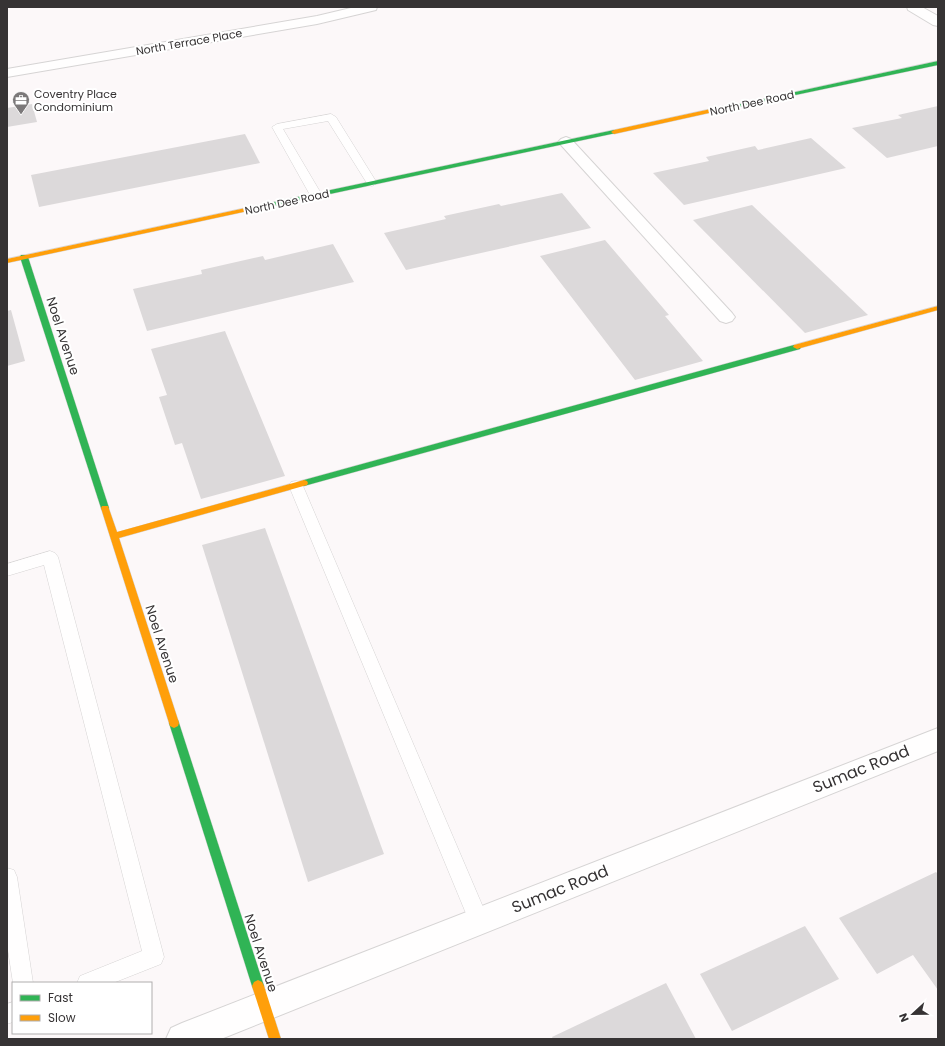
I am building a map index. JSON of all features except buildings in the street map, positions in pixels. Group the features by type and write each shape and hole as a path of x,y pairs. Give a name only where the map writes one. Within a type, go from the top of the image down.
{"street":[{"name":"North Terrace Place","path":"7,73 317,20 371,7"},
{"path":"913,7 938,22"},
{"name":"North Dee Road","path":"7,261 938,63"},
{"path":"566,142 726,317"},
{"name":"Noel Avenue","path":"24,257 275,1039"},
{"path":"114,536 938,308"},
{"name":"Sumac Road","path":"182,1039 938,739"}],"lane":[{"path":"316,195 277,127 331,117 372,183"},
{"path":"296,486 479,921"},
{"path":"7,570 50,557 154,957 90,982"},
{"path":"7,877 23,982"}],"traffic: fast":[{"path":"734,106 938,63"},
{"path":"255,208 614,132"},
{"path":"24,257 105,508"},
{"path":"304,483 797,347"},
{"path":"174,723 258,986"}],"traffic: slow":[{"path":"614,132 734,106"},
{"path":"7,261 255,208"},
{"path":"797,347 938,308"},
{"path":"114,536 304,483"},
{"path":"105,508 174,723"},
{"path":"258,986 275,1039"}],"place":[{"name":"Coventry Place Condominium","path":"21,115"}]}
